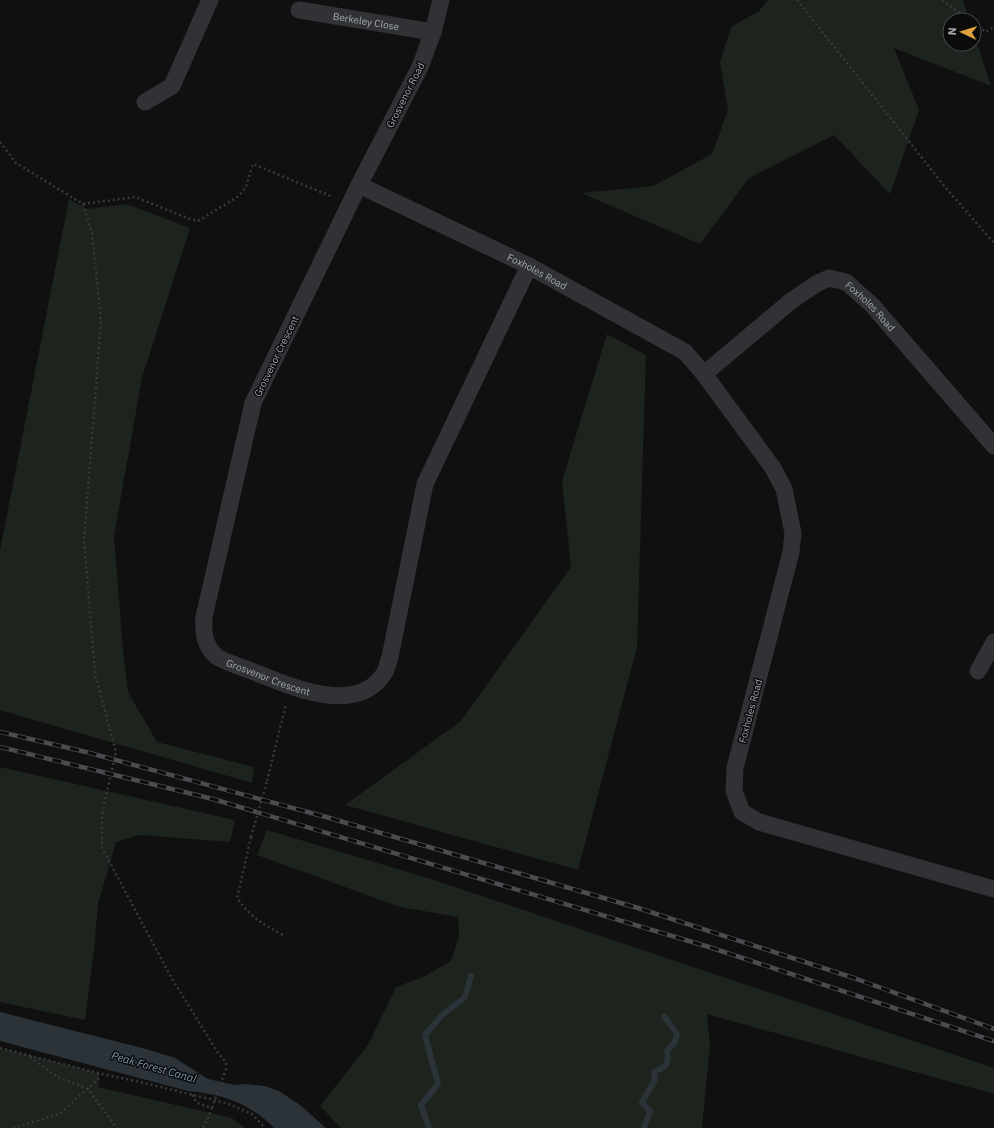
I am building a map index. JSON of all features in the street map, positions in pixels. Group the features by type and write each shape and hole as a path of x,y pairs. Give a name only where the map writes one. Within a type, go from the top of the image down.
{"street":[{"path":"145,102 172,86 210,0"},
{"name":"Grosvenor Road","path":"359,185 420,67 433,32 441,0"},
{"name":"Berkeley Close","path":"299,10 433,32"},
{"name":"Grosvenor Crescent","path":"359,185 253,403 204,617 203,632 206,644 217,657 290,686 330,696 351,695 374,685 385,672 390,657 425,484 529,266"},
{"name":"Foxholes Road","path":"359,185 529,266 685,352 704,374 773,468 784,489 793,533 791,552 734,768 734,791 742,812 760,822 994,889"},
{"name":"Foxholes Road","path":"704,374 791,301 816,284 829,278 846,282 872,305 994,446"},
{"path":"978,671 994,642"}],"path":[{"path":"797,0 945,187 994,243"},
{"path":"942,0 958,12"},
{"path":"982,29 986,32 994,27"},
{"path":"0,142 16,163 83,204 135,198 190,219 198,220 239,196 246,187 253,164 328,194 349,206"},
{"path":"83,204 92,233 101,322 84,540 95,674 116,752 102,814 102,848 171,977 218,1053 226,1062 226,1069 203,1128"},
{"path":"283,935 255,919 244,909 237,898 251,837 267,781 290,686"},
{"path":"0,1048 226,1103 252,1114 266,1128"},
{"path":"28,1055 57,1077 88,1089 117,1128"},
{"path":"13,1128 60,1114 99,1078 98,1073"},
{"path":"191,1095 197,1103 212,1108"}],"shaded area":[{"path":"768,0 963,0 967,12 942,12 942,52 980,52 991,86 894,48 919,110 890,194 834,135 749,178 700,244 581,193 653,186 712,154 728,110 720,62 731,27 759,11"},
{"path":"69,199 87,209 126,204 190,228 142,378 114,536 123,650 128,692 157,742 254,767 252,783 0,710 0,550"},
{"path":"607,334 646,355 637,647 578,870 345,805 461,721 571,567 562,481"},
{"path":"0,767 235,820 230,842 140,835 116,842 98,904 85,1020 0,1002"},
{"path":"267,830 431,879 994,1068 994,1094 707,1014 710,1046 702,1128 341,1128 320,1106 368,1045 396,987 425,976 451,961 459,937 458,917 400,907 257,855"},
{"path":"0,1048 98,1073 98,1087 232,1118 245,1128 0,1128"}],"water":[{"name":"Peak Forest Canal","path":"0,1012 146,1049 175,1058 208,1079 235,1085 243,1084 265,1086 279,1091 300,1105 326,1128 274,1128 255,1112 224,1097 188,1091 0,1041"}],"waterway":[{"path":"429,1128 421,1105 438,1084 425,1035 442,1015 465,997 471,976"},
{"path":"644,1128 650,1111 642,1102 655,1080 654,1072 666,1064 668,1059 667,1051 675,1042 677,1034 664,1016"}],"railway":[{"path":"0,732 86,752 326,817 638,908 854,978 994,1029"},
{"path":"0,747 213,799 709,947 994,1041"}]}
